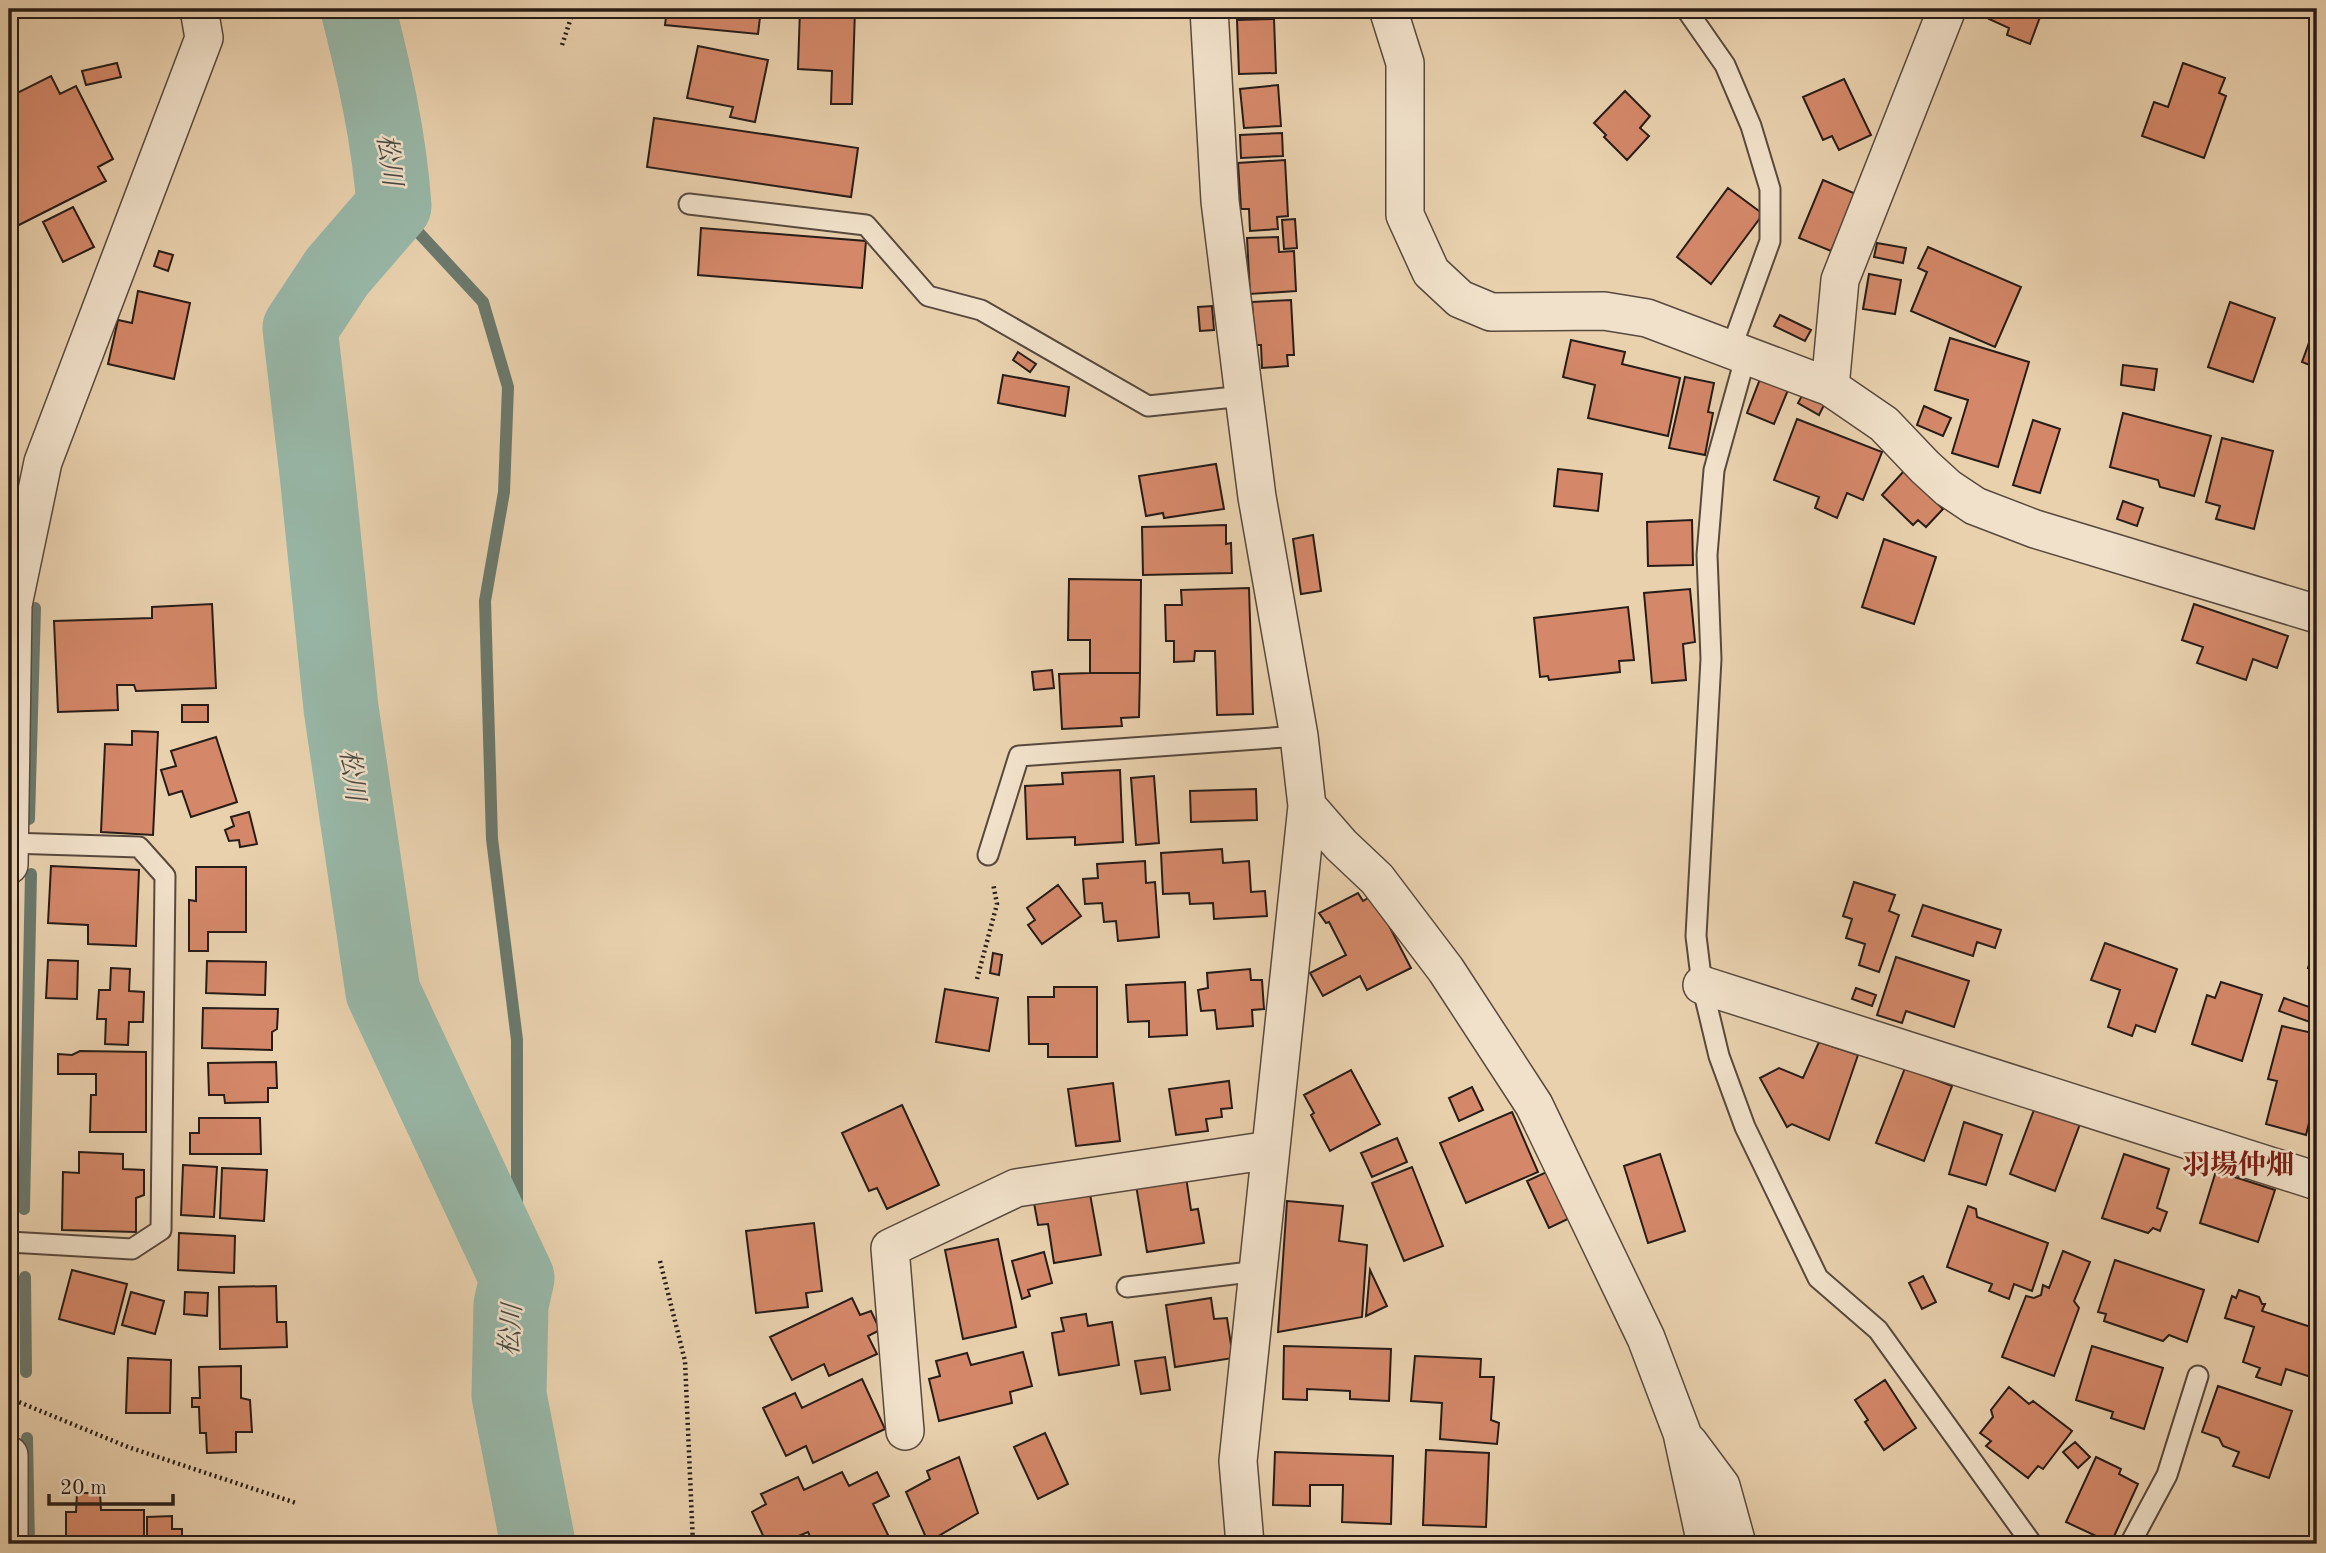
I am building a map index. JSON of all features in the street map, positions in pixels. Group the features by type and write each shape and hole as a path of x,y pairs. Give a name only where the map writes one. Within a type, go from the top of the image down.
{"street":[{"path":"9,865 11,604 43,462 204,38 199,9"},
{"path":"1209,9 1220,201 1257,497 1299,736 1307,807 1238,1461 1245,1544"},
{"path":"1388,9 1405,62 1405,215 1431,272 1460,299 1491,312 1605,311 1647,318 1830,387 1884,424 1948,488 1975,506 2035,529 2317,614"},
{"path":"1830,387 1840,279 1947,9"},
{"path":"1307,807 1341,845 1377,879 1446,970 1534,1105 1646,1338 1682,1433 1706,1544"},
{"path":"1702,985 2317,1181"},
{"path":"905,1430 890,1248 1016,1188 1270,1150"},
{"path":"1682,1433 1721,1486 1737,1544"},
{"path":"9,1455 9,1544"}],"lane":[{"path":"1686,9 1725,65 1751,126 1770,189 1770,241 1738,352 1714,470 1707,555 1711,659 1696,936 1702,985 1719,1056 1745,1127 1818,1278 1878,1331 2032,1544"},
{"path":"689,204 866,225 928,296 981,310 1147,406 1244,396"},
{"path":"988,855 1019,756 1299,736"},
{"path":"9,843 139,847 165,876 161,1230 132,1250 9,1242"},
{"path":"1127,1287 1258,1270"},
{"path":"2130,1544 2167,1475 2198,1376"}],"path":[{"path":"562,45 574,9"},
{"path":"977,979 997,904 988,855"},
{"path":"660,1261 685,1361 693,1544"},
{"path":"9,1398 128,1447 296,1503"}],"building":[{"path":"667,9 761,9 758,34 665,25"},
{"path":"800,9 855,9 852,104 831,104 832,71 798,69"},
{"path":"1993,9 2043,9 2030,44 2007,35 2009,28 1989,19"},
{"path":"1274,19 1276,73 1239,74 1237,20"},
{"path":"698,46 768,60 755,122 730,117 733,107 687,98"},
{"path":"117,63 121,77 86,85 82,71"},
{"path":"2183,63 2225,78 2219,93 2226,96 2204,158 2142,136 2154,102 2168,107"},
{"path":"51,76 60,94 76,86 113,159 98,167 106,181 9,230 9,97"},
{"path":"1844,79 1871,135 1839,150 1832,136 1823,140 1803,97"},
{"path":"1278,85 1281,126 1244,128 1240,89"},
{"path":"1625,91 1650,116 1640,128 1649,136 1627,160 1594,123"},
{"path":"654,118 858,148 851,197 647,167"},
{"path":"1282,133 1283,156 1241,158 1240,135"},
{"path":"1285,160 1288,216 1277,217 1278,229 1250,231 1249,209 1241,209 1238,163"},
{"path":"1823,180 1856,194 1831,251 1799,238"},
{"path":"1728,188 1763,214 1711,284 1677,257"},
{"path":"73,207 94,247 63,262 43,222"},
{"path":"1295,219 1297,248 1284,249 1282,220"},
{"path":"701,228 866,241 862,288 698,275"},
{"path":"1278,237 1279,252 1294,251 1296,291 1250,294 1247,238"},
{"path":"1877,243 1906,248 1903,263 1874,257"},
{"path":"1928,247 2021,287 1995,347 1911,311 1927,272 1918,268"},
{"path":"159,251 173,255 168,271 154,266"},
{"path":"1869,274 1901,280 1895,314 1863,309"},
{"path":"138,291 190,303 174,379 108,364 118,320 132,323"},
{"path":"1291,300 1294,355 1287,355 1288,366 1262,368 1261,345 1255,345 1252,302"},
{"path":"2230,302 2275,318 2253,382 2208,367"},
{"path":"1212,306 1214,330 1200,331 1198,307"},
{"path":"1780,315 1811,330 1805,341 1774,326"},
{"path":"2317,321 2317,368 2302,362"},
{"path":"1950,338 2029,362 1998,467 1952,453 1968,400 1935,390"},
{"path":"1571,340 1625,352 1622,364 1680,378 1668,436 1588,418 1595,385 1563,377"},
{"path":"1018,352 1036,364 1030,372 1013,360"},
{"path":"2123,365 2157,369 2154,390 2121,385"},
{"path":"1003,375 1069,387 1065,416 998,403"},
{"path":"1685,377 1714,383 1708,412 1713,413 1705,455 1669,448"},
{"path":"1760,379 1788,390 1774,424 1747,413"},
{"path":"1805,390 1826,401 1819,415 1798,403"},
{"path":"1924,406 1951,418 1943,436 1917,425"},
{"path":"2123,413 2211,436 2194,496 2160,487 2158,480 2110,467"},
{"path":"1797,419 1882,452 1863,500 1847,493 1837,518 1815,508 1819,497 1774,480"},
{"path":"2033,420 2060,429 2040,493 2013,485"},
{"path":"2222,438 2273,451 2254,529 2216,519 2220,506 2206,502"},
{"path":"1216,464 1224,509 1164,518 1163,513 1146,516 1139,476"},
{"path":"1558,469 1602,474 1598,511 1554,506"},
{"path":"1904,471 1943,509 1926,527 1918,520 1913,525 1882,495"},
{"path":"2123,501 2143,508 2137,526 2117,519"},
{"path":"1692,520 1693,565 1648,566 1647,522"},
{"path":"1226,525 1226,544 1231,543 1232,573 1143,575 1142,527"},
{"path":"1313,535 1321,591 1301,594 1293,539"},
{"path":"1884,539 1936,557 1914,624 1862,607"},
{"path":"1069,579 1141,580 1140,673 1090,673 1090,640 1068,640"},
{"path":"1249,588 1253,714 1217,715 1215,651 1195,651 1194,661 1174,662 1174,641 1166,641 1165,605 1182,605 1181,590"},
{"path":"1690,589 1695,642 1683,644 1686,680 1652,683 1644,593"},
{"path":"212,604 216,688 136,691 134,685 117,685 118,710 58,712 54,621 152,618 152,607"},
{"path":"2194,604 2288,636 2277,668 2253,659 2246,680 2197,663 2203,647 2182,640"},
{"path":"1628,607 1634,660 1619,661 1620,672 1549,680 1548,676 1540,677 1534,618"},
{"path":"1052,670 1054,688 1034,690 1032,672"},
{"path":"1140,673 1139,717 1121,718 1122,726 1062,729 1059,674"},
{"path":"182,705 208,705 208,722 182,722"},
{"path":"132,731 158,732 153,835 101,832 105,744 132,745"},
{"path":"216,737 237,802 191,817 182,791 169,795 161,770 176,766 171,751"},
{"path":"1120,770 1123,842 1075,845 1075,837 1027,839 1025,786 1063,784 1062,773"},
{"path":"1154,776 1159,843 1136,845 1131,778"},
{"path":"1256,789 1257,820 1191,822 1190,791"},
{"path":"249,812 257,844 240,847 239,840 229,841 225,830 234,826 231,817"},
{"path":"1222,849 1223,863 1249,861 1251,892 1265,891 1267,916 1214,919 1213,903 1190,904 1189,893 1163,894 1161,853"},
{"path":"1145,861 1146,883 1155,882 1159,937 1118,941 1116,921 1104,922 1102,903 1085,904 1083,879 1098,878 1097,864"},
{"path":"51,866 139,870 136,946 88,944 88,925 48,923"},
{"path":"196,867 246,867 246,932 208,932 208,951 189,951 189,900 196,901"},
{"path":"1854,882 1895,895 1889,911 1899,915 1879,972 1859,965 1865,944 1846,938 1852,919 1843,916"},
{"path":"1058,885 1081,916 1042,944 1028,925 1035,920 1027,908"},
{"path":"1358,893 1363,901 1373,895 1411,968 1367,990 1360,976 1323,996 1310,973 1346,955 1329,922 1326,923 1319,913"},
{"path":"1923,905 2001,930 1995,948 1977,942 1973,956 1912,936"},
{"path":"2317,939 2317,971 2308,968"},
{"path":"2105,943 2177,969 2155,1032 2136,1025 2132,1036 2108,1027 2120,990 2091,980"},
{"path":"993,953 1002,955 999,975 990,973"},
{"path":"1896,957 1969,981 1954,1027 1906,1011 1902,1023 1877,1015"},
{"path":"48,960 78,961 77,999 46,998"},
{"path":"207,961 266,962 265,995 206,993"},
{"path":"111,968 130,969 129,991 144,992 143,1022 129,1022 128,1045 105,1044 106,1019 97,1019 99,990 110,990"},
{"path":"1250,969 1251,980 1262,980 1264,1009 1252,1010 1253,1026 1217,1029 1215,1010 1201,1011 1198,990 1208,988 1207,973"},
{"path":"1185,982 1187,1035 1149,1037 1149,1021 1128,1022 1126,985"},
{"path":"2221,982 2262,995 2242,1061 2192,1044 2207,995 2215,998"},
{"path":"1054,987 1097,987 1097,1057 1048,1057 1048,1044 1029,1044 1028,997 1054,997"},
{"path":"1856,988 1876,995 1872,1006 1852,999"},
{"path":"945,989 998,998 989,1051 936,1042"},
{"path":"2284,998 2315,1009 2310,1022 2279,1011"},
{"path":"203,1008 278,1009 277,1029 272,1032 272,1050 202,1048"},
{"path":"2282,1026 2317,1034 2317,1091 2306,1135 2266,1124 2277,1081 2268,1079"},
{"path":"1819,1042 1858,1055 1829,1140 1792,1124 1787,1127 1760,1078 1779,1068 1803,1078"},
{"path":"80,1051 146,1052 146,1132 90,1132 91,1095 96,1095 96,1074 58,1074 58,1054 72,1055"},
{"path":"276,1062 277,1088 268,1088 268,1102 225,1103 224,1095 209,1095 208,1063"},
{"path":"1905,1068 1952,1086 1924,1161 1876,1143"},
{"path":"1351,1070 1380,1124 1330,1151 1304,1095"},
{"path":"1229,1081 1232,1108 1221,1109 1222,1117 1206,1119 1208,1131 1176,1135 1169,1089"},
{"path":"1113,1083 1120,1141 1076,1146 1068,1089"},
{"path":"1472,1087 1483,1110 1459,1121 1449,1098"},
{"path":"902,1105 939,1185 887,1209 877,1188 869,1191 842,1133"},
{"path":"2035,1107 2080,1124 2055,1191 2010,1174"},
{"path":"1512,1112 1538,1172 1466,1203 1440,1143"},
{"path":"199,1118 260,1118 261,1154 190,1154 190,1133 199,1133"},
{"path":"1964,1122 2002,1135 1986,1185 1949,1174"},
{"path":"1397,1138 1407,1162 1372,1177 1361,1153"},
{"path":"79,1152 123,1154 123,1169 144,1170 144,1195 136,1198 136,1232 62,1230 63,1172 79,1173"},
{"path":"1660,1154 1685,1231 1648,1243 1624,1166"},
{"path":"2124,1154 2169,1169 2157,1208 2167,1212 2160,1231 2153,1228 2148,1233 2102,1218"},
{"path":"183,1165 217,1167 214,1217 181,1215"},
{"path":"1412,1167 1443,1246 1404,1261 1372,1183"},
{"path":"222,1168 267,1170 264,1221 220,1218"},
{"path":"1551,1170 1572,1217 1549,1228 1527,1181"},
{"path":"2216,1171 2275,1190 2258,1242 2200,1223"},
{"path":"1186,1177 1191,1210 1198,1209 1204,1243 1147,1252 1136,1185"},
{"path":"1090,1194 1101,1255 1054,1263 1048,1224 1038,1225 1034,1203"},
{"path":"1287,1201 1343,1206 1339,1241 1367,1245 1362,1317 1278,1332"},
{"path":"1968,1206 1976,1209 1977,1217 2048,1243 2032,1291 2014,1284 2009,1299 1989,1291 1992,1284 1947,1267"},
{"path":"814,1223 822,1291 806,1293 808,1307 756,1313 746,1231"},
{"path":"179,1233 235,1236 234,1273 178,1270"},
{"path":"998,1239 1016,1327 963,1339 945,1250"},
{"path":"2063,1251 2090,1262 2074,1301 2079,1308 2054,1376 2002,1357 2026,1296 2034,1298 2041,1295 2043,1285 2049,1288"},
{"path":"1044,1252 1052,1283 1028,1290 1030,1296 1022,1299 1012,1261"},
{"path":"2115,1260 2204,1290 2187,1342 2169,1335 2163,1341 2104,1321 2106,1314 2098,1312"},
{"path":"72,1270 127,1284 114,1334 59,1319"},
{"path":"1370,1270 1387,1306 1366,1316"},
{"path":"1923,1276 1936,1302 1922,1309 1909,1283"},
{"path":"276,1286 277,1322 286,1322 287,1347 220,1349 219,1287"},
{"path":"2239,1290 2259,1297 2262,1304 2265,1304 2262,1311 2317,1329 2317,1356 2311,1377 2286,1369 2281,1385 2256,1377 2260,1368 2243,1362 2254,1327 2225,1318 2232,1296 2236,1298"},
{"path":"131,1292 164,1301 155,1334 122,1325"},
{"path":"185,1292 208,1293 207,1316 184,1314"},
{"path":"852,1298 860,1315 871,1311 880,1330 868,1336 877,1354 829,1376 824,1364 792,1380 770,1337"},
{"path":"1211,1298 1214,1319 1227,1318 1233,1358 1175,1367 1166,1305"},
{"path":"1086,1314 1088,1326 1112,1322 1119,1365 1059,1375 1052,1333 1064,1331 1061,1318"},
{"path":"1284,1346 1391,1349 1389,1401 1350,1399 1350,1391 1307,1389 1307,1400 1283,1399"},
{"path":"2092,1346 2163,1368 2144,1429 2111,1418 2113,1412 2076,1400"},
{"path":"1023,1352 1032,1386 1010,1392 1012,1403 939,1421 929,1379 940,1376 936,1361 967,1353 971,1365"},
{"path":"1415,1356 1481,1359 1480,1377 1494,1377 1491,1420 1499,1423 1497,1444 1440,1439 1442,1403 1411,1401"},
{"path":"1165,1357 1170,1390 1141,1394 1135,1361"},
{"path":"128,1358 171,1360 170,1413 126,1413"},
{"path":"241,1366 241,1398 250,1400 252,1432 236,1432 236,1452 207,1453 206,1433 200,1433 199,1407 192,1407 192,1398 200,1398 199,1367"},
{"path":"862,1379 885,1429 813,1463 806,1446 786,1456 763,1408 795,1393 802,1408"},
{"path":"1885,1380 1916,1428 1884,1450 1865,1422 1868,1420 1855,1400"},
{"path":"2218,1386 2292,1411 2269,1478 2233,1466 2239,1452 2223,1446 2219,1438 2202,1432"},
{"path":"2009,1387 2029,1404 2033,1401 2072,1431 2043,1469 2038,1466 2028,1478 1986,1446 1991,1441 1980,1433 1993,1417 1991,1410"},
{"path":"1045,1433 1068,1484 1038,1499 1014,1447"},
{"path":"2075,1442 2090,1457 2078,1468 2063,1452"},
{"path":"1426,1450 1489,1453 1486,1527 1423,1525"},
{"path":"1275,1452 1393,1456 1391,1524 1342,1522 1343,1485 1310,1485 1310,1506 1273,1505"},
{"path":"959,1457 978,1513 928,1542 906,1492 930,1479 927,1471"},
{"path":"2096,1457 2121,1469 2119,1474 2138,1484 2111,1543 2066,1522"},
{"path":"842,1472 849,1486 877,1472 889,1496 873,1504 889,1537 873,1544 814,1544 808,1532 779,1544 767,1544 752,1512 766,1504 761,1494 798,1477 804,1490"},
{"path":"77,1493 100,1493 101,1510 144,1510 144,1544 66,1544 66,1512 76,1512"},
{"path":"172,1516 172,1529 182,1529 182,1544 147,1544 147,1517"}],"waterway":[{"name":"松川","path":"358,9 389,156 394,206 337,272 300,328 341,708 383,992 517,1278 511,1305 509,1395 538,1544"},
{"path":"394,206 483,302 508,387 504,492 485,601 492,839 517,1040 517,1278"},
{"path":"29,819 35,608"},
{"path":"24,1209 31,874"},
{"path":"25,1277 26,1372"},
{"path":"27,1438 29,1544"}],"district":[{"name":"羽場仲畑","path":"2238,1167"}]}
